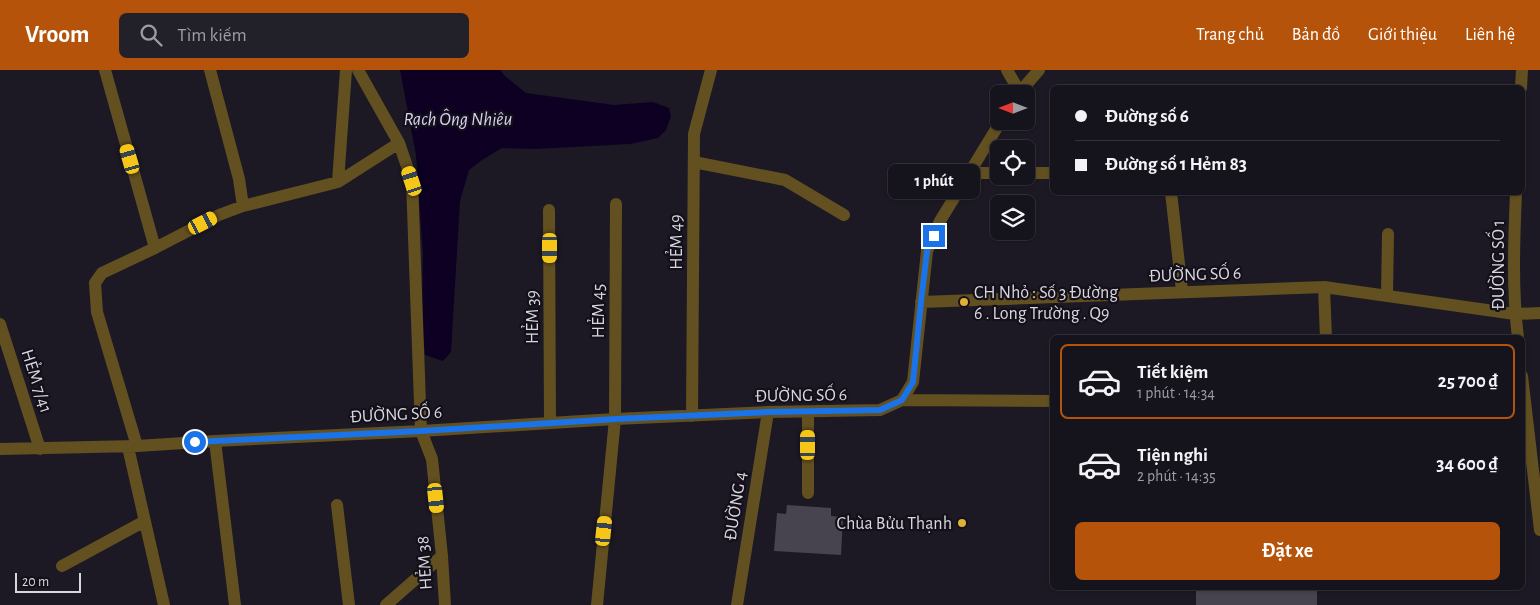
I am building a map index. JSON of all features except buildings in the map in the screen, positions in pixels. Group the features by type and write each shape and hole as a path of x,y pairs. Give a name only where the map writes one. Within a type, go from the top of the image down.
{"street":[{"path":"105,70 155,248"},
{"path":"210,70 239,179 242,206"},
{"path":"338,182 346,70"},
{"name":"HẺM 38","path":"358,70 399,143 412,181 421,431 432,459 445,605"},
{"name":"HẺM 49","path":"692,416 694,134 711,70"},
{"path":"1007,70 1015,85"},
{"path":"1025,85 1039,70"},
{"path":"1521,85 1522,70"},
{"path":"902,400 913,382 927,251 940,221 995,130"},
{"path":"164,605 145,521 133,446 97,312 95,283 102,273 218,215 242,206 338,182 399,143"},
{"path":"694,162 785,180 844,215"},
{"path":"969,173 990,173"},
{"path":"1035,173 1050,173"},
{"path":"1171,195 1182,291"},
{"name":"ĐƯỜNG SỐ 1","path":"1516,195 1513,253 1518,335"},
{"name":"HẺM 45","path":"597,605 616,419 616,204"},
{"name":"HẺM 39","path":"549,210 550,423"},
{"path":"1387,296 1388,234"},
{"path":"1324,287 1326,335"},
{"name":"ĐƯỜNG SỐ 6","path":"921,302 1324,287 1515,314 1540,313"},
{"name":"HẺM 7/41","path":"0,324 40,449"},
{"path":"1525,391 1535,440 1540,530"},
{"path":"902,400 1050,401"},
{"name":"ĐƯỜNG SỐ 6","path":"0,449 133,446 214,440 768,412 880,410 902,400"},
{"name":"ĐƯỜNG 4","path":"737,605 768,412"},
{"path":"808,412 808,493"},
{"path":"214,440 235,605"},
{"path":"337,505 349,605"},
{"path":"62,566 145,521"},
{"path":"386,605 442,556"}],"water":[{"name":"Rạch Ông Nhiêu","path":"400,70 500,70 526,93 614,105 653,102 669,108 671,116 666,130 658,138 630,144 534,149 502,148 469,170 460,201 451,352 443,361 425,355 422,328 423,254 416,155"}],"place":[{"name":"CH Nhỏ : Số 3 Đường 6 . Long Trường . Q9","path":"964,302"},
{"name":"Chùa Bửu Thạnh","path":"962,523"}],"route":[{"path":"195,442 616,419 768,412 880,410 902,400 913,382 927,251 934,236"}]}
